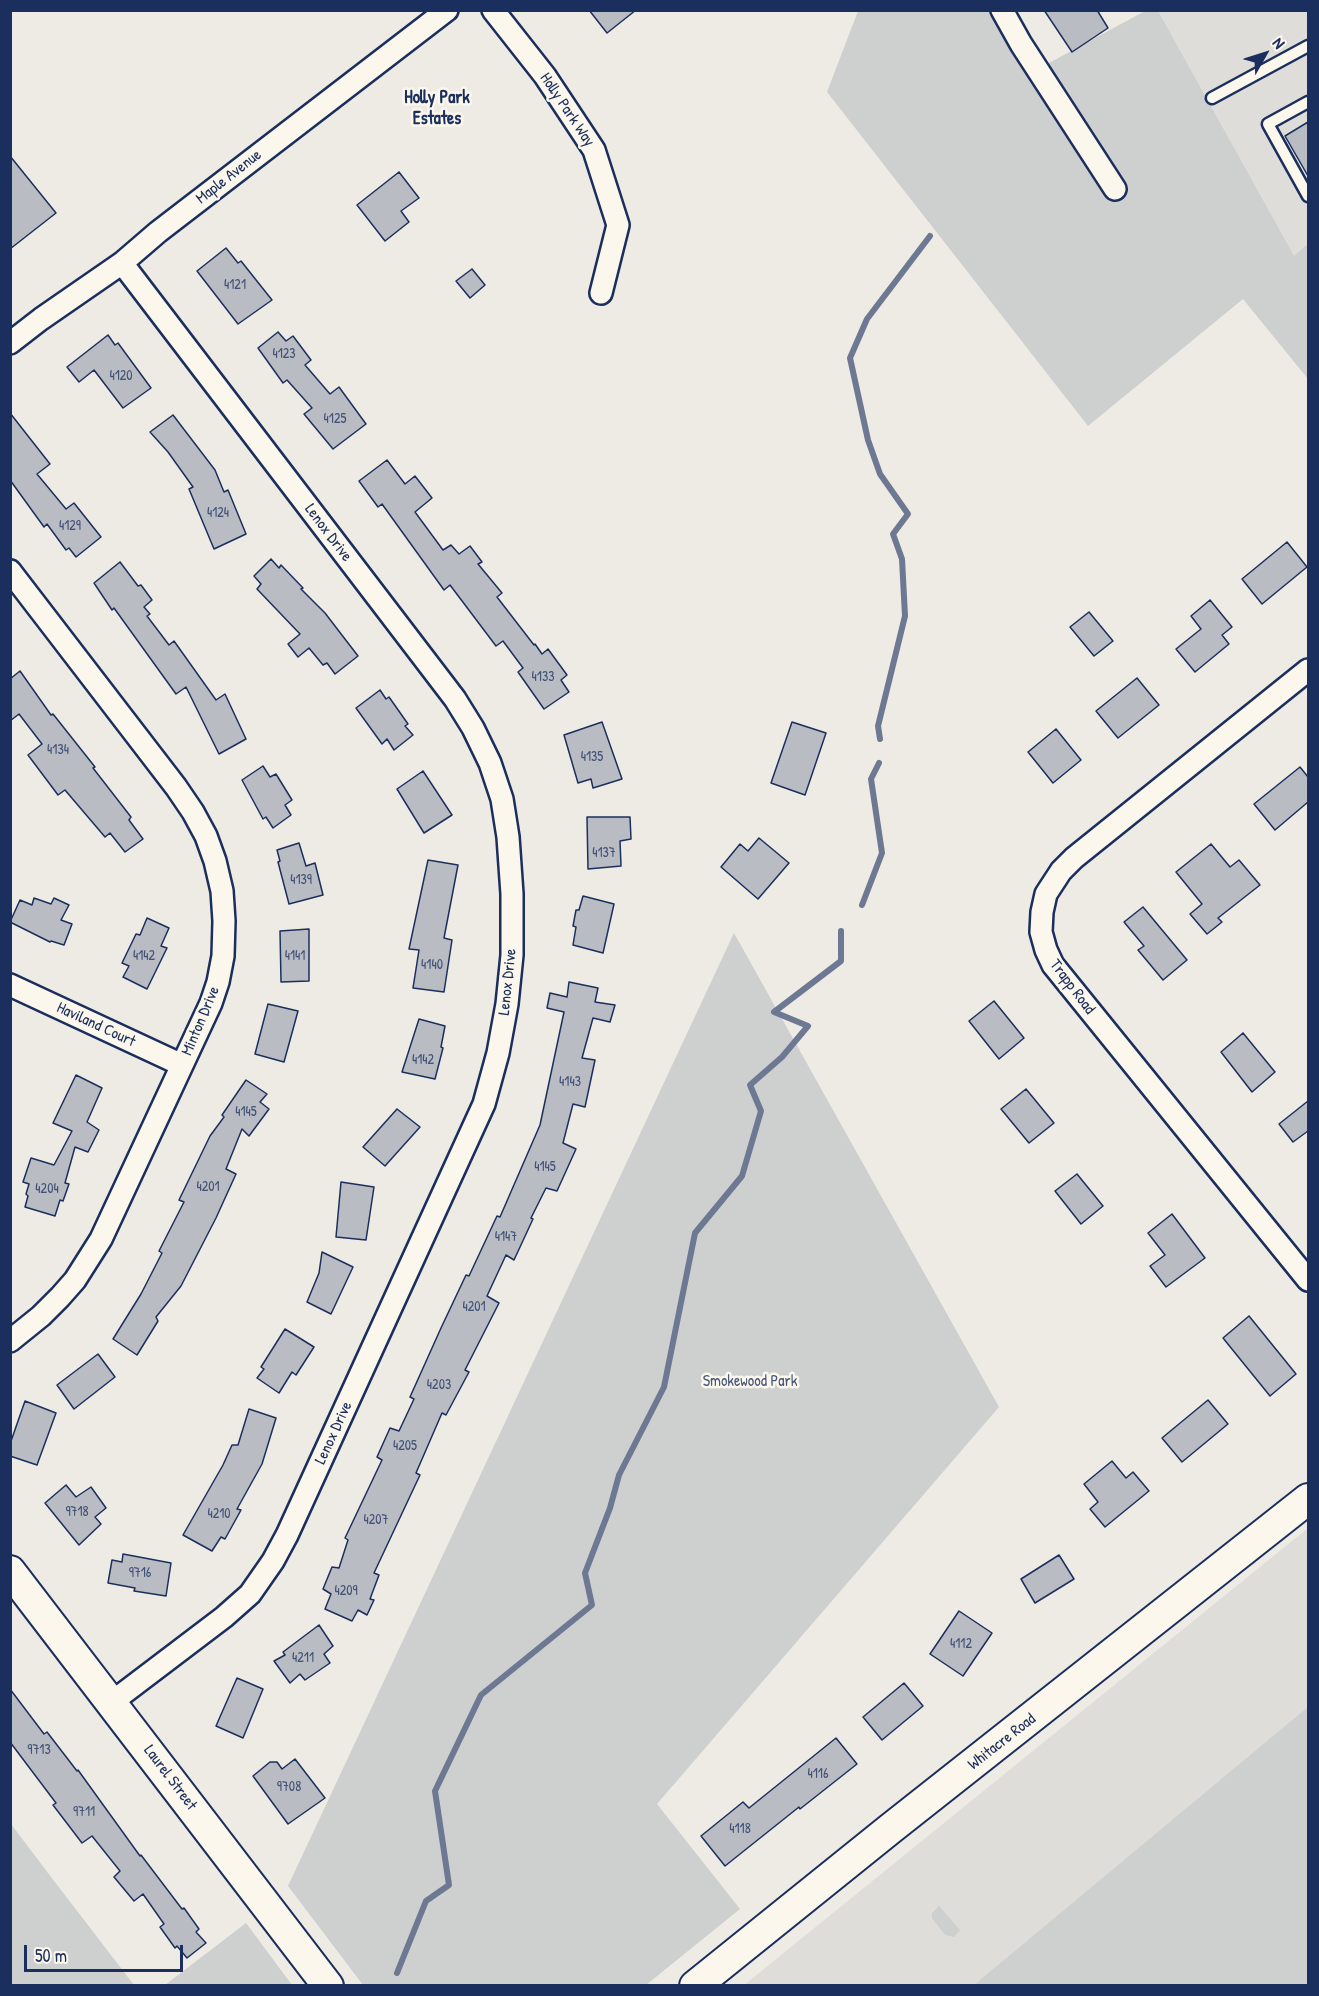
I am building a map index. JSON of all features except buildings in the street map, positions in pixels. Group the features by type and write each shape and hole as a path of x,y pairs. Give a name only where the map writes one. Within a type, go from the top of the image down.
{"street":[{"name":"Maple Avenue","path":"10,343 122,263 158,232 447,10"},
{"name":"Holly Park Way","path":"493,10 545,76 594,150 618,225 602,292"},
{"path":"1002,10 1021,44 1115,189"},
{"name":"Lenox Drive","path":"112,1702 224,1617 250,1594 273,1562 484,1104 498,1053 507,1004 512,955 508,837 501,799 490,763 473,728 447,690 122,263"},
{"name":"Minton Drive","path":"10,571 193,812 206,836 215,861 222,891 224,921 223,956 211,1003 101,1239 75,1280 60,1297 10,1341"},
{"name":"Trapp Road","path":"1308,670 1074,858 1061,871 1046,894 1041,932 1053,965 1308,1280"},
{"name":"Haviland Court","path":"10,985 182,1065"},
{"name":"Whitacre Road","path":"695,1986 1308,1499"},
{"name":"Laurel Street","path":"10,1571 328,1986"}],"lane":[{"path":"1212,98 1308,46"},
{"path":"1308,102 1268,124 1308,196"}],"shaded area":[{"path":"1152,11 1308,11 1308,247 1291,260"},
{"path":"1308,1528 1308,1985 744,1986 749,1981"}],"green space":[{"path":"858,11 1002,11 1036,70 1145,11 1158,11 1294,256 1308,244 1308,379 1243,299 1088,426 827,92"},
{"name":"Smokewood Park","path":"734,933 999,1407 657,1804 740,1909 646,1985 363,1985 288,1886"},
{"path":"1308,1707 1308,1985 974,1985"},
{"path":"11,1824 51,1877 134,1985 11,1985"},
{"path":"939,1906 960,1930 954,1937 945,1935 932,1918 932,1913"},
{"path":"246,1923 292,1985 165,1985"}],"waterway":[{"path":"880,739 878,726 905,616 902,559 893,534 908,514 880,474 868,440 850,358 867,319 930,236"},
{"path":"862,905 882,853 871,779 879,763"},
{"path":"397,1973 426,1901 449,1885 435,1791 481,1695 592,1605 585,1573 610,1508 619,1475 664,1387 695,1233 742,1176 761,1111 750,1085 782,1057 808,1026 774,1012 841,961 841,931"}],"district":[{"name":"Holly Park Estates","path":"437,108"}]}
